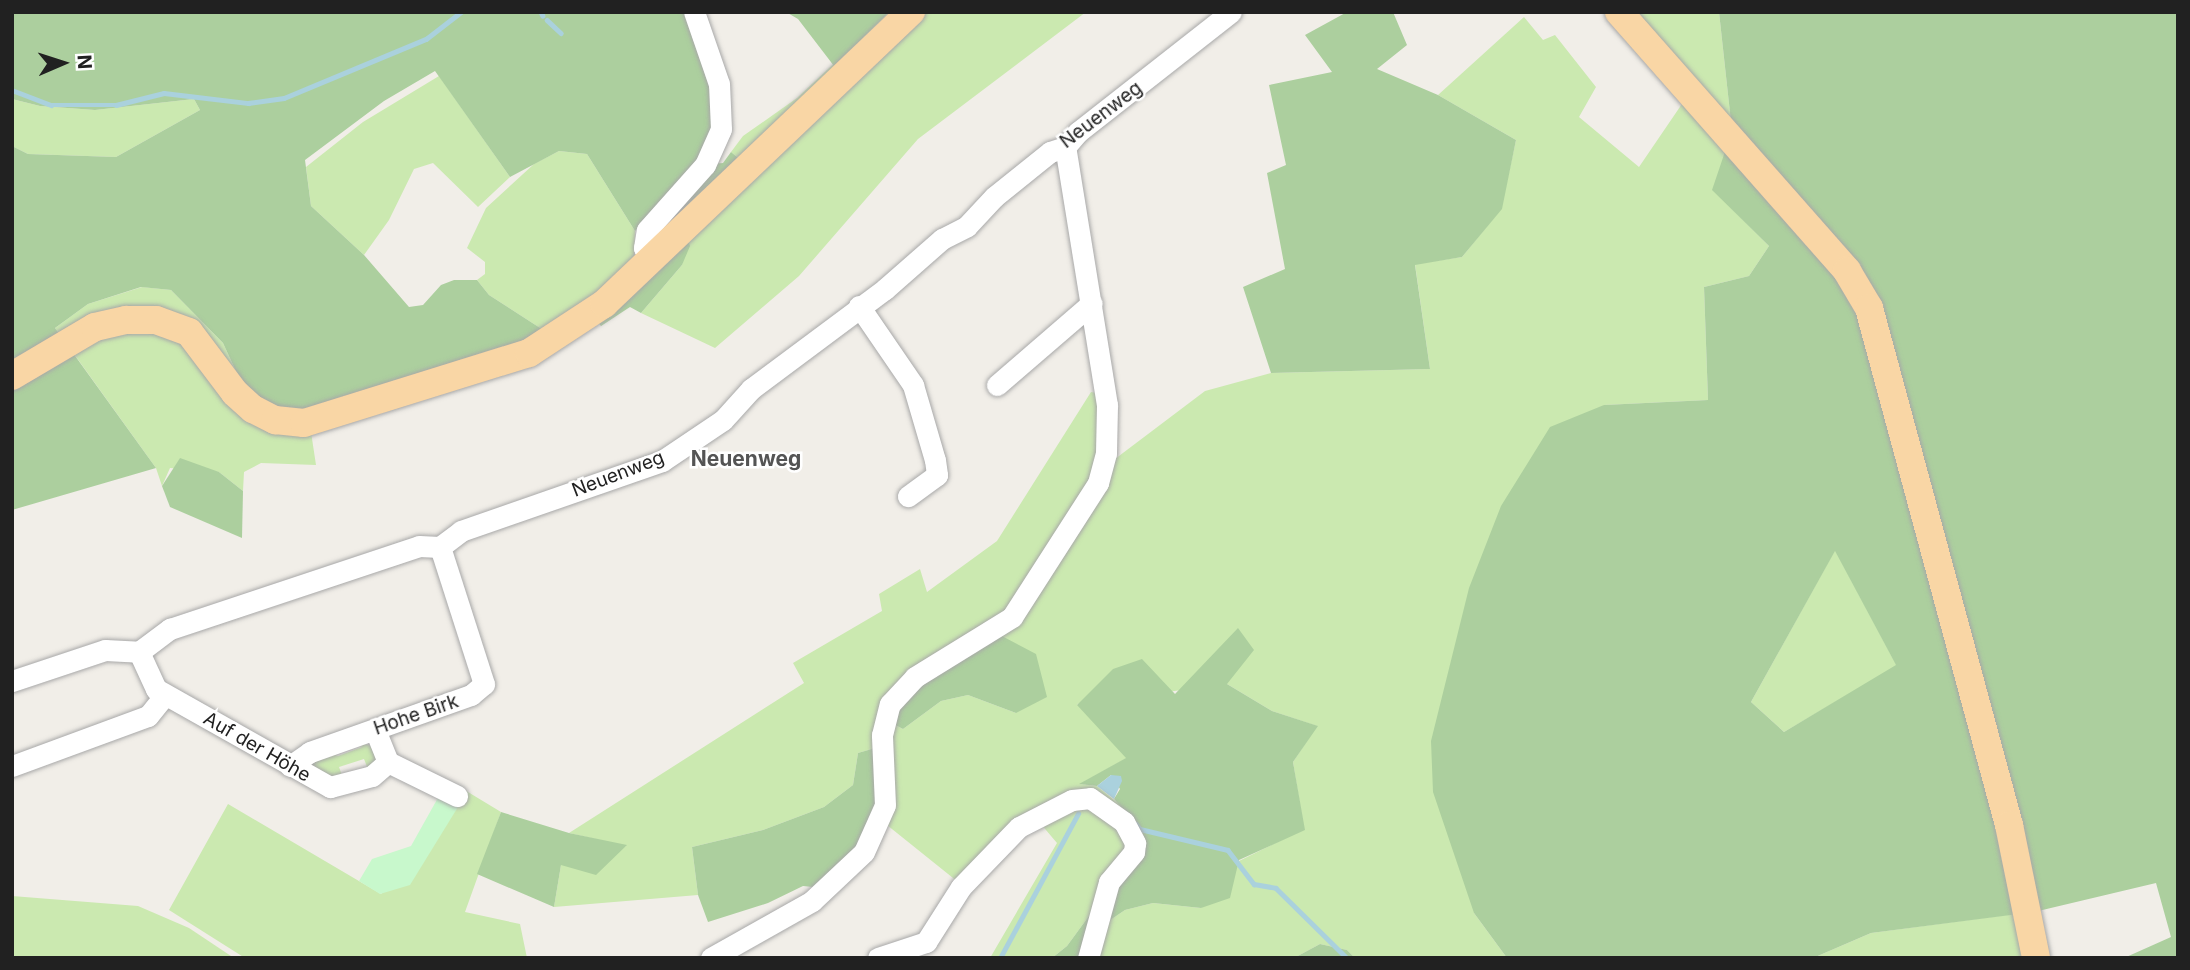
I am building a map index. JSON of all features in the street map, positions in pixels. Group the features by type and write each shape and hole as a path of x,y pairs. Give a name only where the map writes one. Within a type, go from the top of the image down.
{"main road":[{"path":"12,376 95,327 126,320 156,320 189,332 235,393 261,414 285,422 315,422 536,350 604,304 911,12"},
{"path":"1619,12 1847,271 1869,308 2009,825 2036,958"}],"street":[{"path":"651,261 644,248 647,230 705,165 721,129 719,84 694,12"},
{"name":"Neuenweg","path":"139,652 170,629 419,546 440,547 461,531 662,461 723,420 751,389 942,239 967,226 981,207 1045,155 1065,147 1078,132 1231,12"},
{"path":"711,958 812,901 864,852 885,806 883,729 888,709 900,690 1012,617 1093,493 1108,433 1092,303 1065,147"},
{"path":"997,385 1092,303"},
{"path":"859,306 913,385 935,460 937,475 908,496"},
{"name":"Hohe Birk","path":"290,766 310,752 471,695 484,684 440,547"},
{"path":"12,681 105,650 139,652"},
{"name":"Auf der Höhe","path":"139,652 150,683 165,695 290,766 336,787 372,776 388,762"},
{"path":"12,766 148,716 165,695"},
{"path":"375,730 388,762 457,796"},
{"path":"878,958 926,942 961,887 1020,827 1072,800 1090,798 1106,805 1130,829 1134,852 1108,882 1088,958"}],"green space":[{"path":"12,12 687,12 715,108 706,154 635,231 587,154 559,151 510,177 435,71 384,101 305,160 311,206 364,255 409,307 423,305 441,285 454,280 477,280 489,295 551,335 350,405 285,412 261,402 240,380 223,343 171,290 141,287 88,304 55,328 156,468 12,510 12,146 28,154 116,157 200,110 194,99 95,110 40,106 12,99"},
{"path":"786,12 889,12 834,66 798,19"},
{"path":"889,12 902,12 743,162 731,152 743,136 797,98"},
{"path":"919,12 1086,12 918,139 799,276 715,348 641,313 682,265 686,234"},
{"path":"1347,12 1393,12 1407,45 1377,69 1438,95 1516,140 1502,209 1462,257 1415,265 1430,369 1271,373 1243,287 1285,269 1267,173 1286,165 1269,85 1332,72 1305,35"},
{"path":"1629,12 1719,12 1732,131"},
{"path":"1719,12 2178,12 2178,958 2124,958 2171,937 2156,883 2034,912 1871,933 1813,958 1507,958 1474,913 1433,792 1431,741 1469,588 1501,506 1550,427 1604,405 1708,400 1704,287 1749,276 1769,246 1712,190 1732,131","holes":["1835,551 1896,665 1784,732 1751,702"]},
{"path":"1524,17 1543,40 1555,35 1596,87 1579,117 1639,167 1686,98 1728,145 1713,190 1769,246 1749,276 1704,287 1708,400 1604,405 1474,913 1507,958 1355,958 1347,950 1320,944 1294,958 1092,958 1097,929 1125,910 1153,903 1201,908 1239,861 1304,829 1293,762 1317,726 1272,711 1227,684 1077,704 1127,758 1080,784 1097,786 1129,812 1142,830 1146,846 1138,862 1113,883 1067,946 1052,958 990,958 1057,843 1034,816 958,882 887,825 889,722 903,729 941,701 968,695 1016,713 998,634 1111,462 1205,391 1271,373 1430,369 1415,264 1462,257 1501,209 1516,140 1438,95"},
{"path":"439,76 510,177 478,207 433,163 414,169 389,220 364,255 311,206 306,167 363,122"},
{"path":"12,99 40,106 95,110 194,99 200,110 116,157 28,154 12,146"},
{"path":"559,151 587,154 635,231 634,260 551,335 489,295 477,280 485,274 485,262 467,248 486,208 534,164"},
{"path":"731,152 743,162 660,243 653,230 711,164 723,163"},
{"path":"686,234 690,246 682,265 641,313 630,307 601,326 595,319"},
{"path":"142,287 171,290 223,343 240,380 261,402 285,412 319,411 290,416 256,403 197,328 168,313 110,314 86,320 61,336 55,328 88,304"},
{"path":"112,329 167,332 311,432 316,465 261,463 244,472 243,491 219,472 170,468 162,486 156,468 69,347"},
{"path":"1091,392 1102,394 1100,462 1032,587 967,644 875,748 858,753 853,785 824,807 763,830 692,847 698,895 554,907 561,865 626,846 569,833 804,683 793,663 882,611 879,594 920,569 927,592 997,541"},
{"path":"180,458 219,472 243,491 242,538 170,507 162,486"},
{"path":"1835,550 1897,666 1784,732 1751,702"},
{"path":"1238,628 1254,650 1227,684 1272,711 1318,726 1293,762 1305,830 1239,860 1230,898 1201,908 1153,903 1125,910 1097,929 1085,958 1052,958 1067,946 1113,883 1138,862 1146,846 1142,830 1114,799 1120,789 1111,775 1097,786 1079,784 1126,758 1077,705 1113,669 1142,659 1175,694"},
{"path":"998,634 1036,654 1047,697 1016,713 968,695 941,701 903,729 889,722 904,692"},
{"path":"352,741 372,746 376,761 368,769 364,759 339,767 343,778 331,780 310,764 325,751 338,756 362,747"},
{"path":"875,748 878,803 860,846 823,888 803,886 768,903 708,922 698,895 692,847 763,830 824,807 853,785 858,753"},
{"path":"463,789 501,812 465,912 520,924 527,958 245,958 169,910 228,804 381,894 446,825"},
{"path":"439,796 458,807 410,885 380,894 359,881 372,859 411,846"},
{"path":"501,812 569,833 627,845 596,875 561,865 554,907 477,874"},
{"path":"12,896 138,906 189,928 234,958 12,958"},
{"path":"2021,913 2030,958 1813,958 1871,933"},
{"path":"1320,944 1347,950 1355,958 1294,958"}],"water":[{"path":"1111,775 1121,776 1122,781 1114,799 1097,786"}],"waterway":[{"path":"12,90 51,105 116,105 164,93 248,103 284,98 426,39 461,12"},
{"path":"541,12 543,16"},
{"path":"547,20 561,33"},
{"path":"1000,958 1078,814"},
{"path":"1136,824 1140,829 1228,850 1254,884 1276,888 1347,958"}],"district":[{"name":"Neuenweg","path":"746,459"}]}
